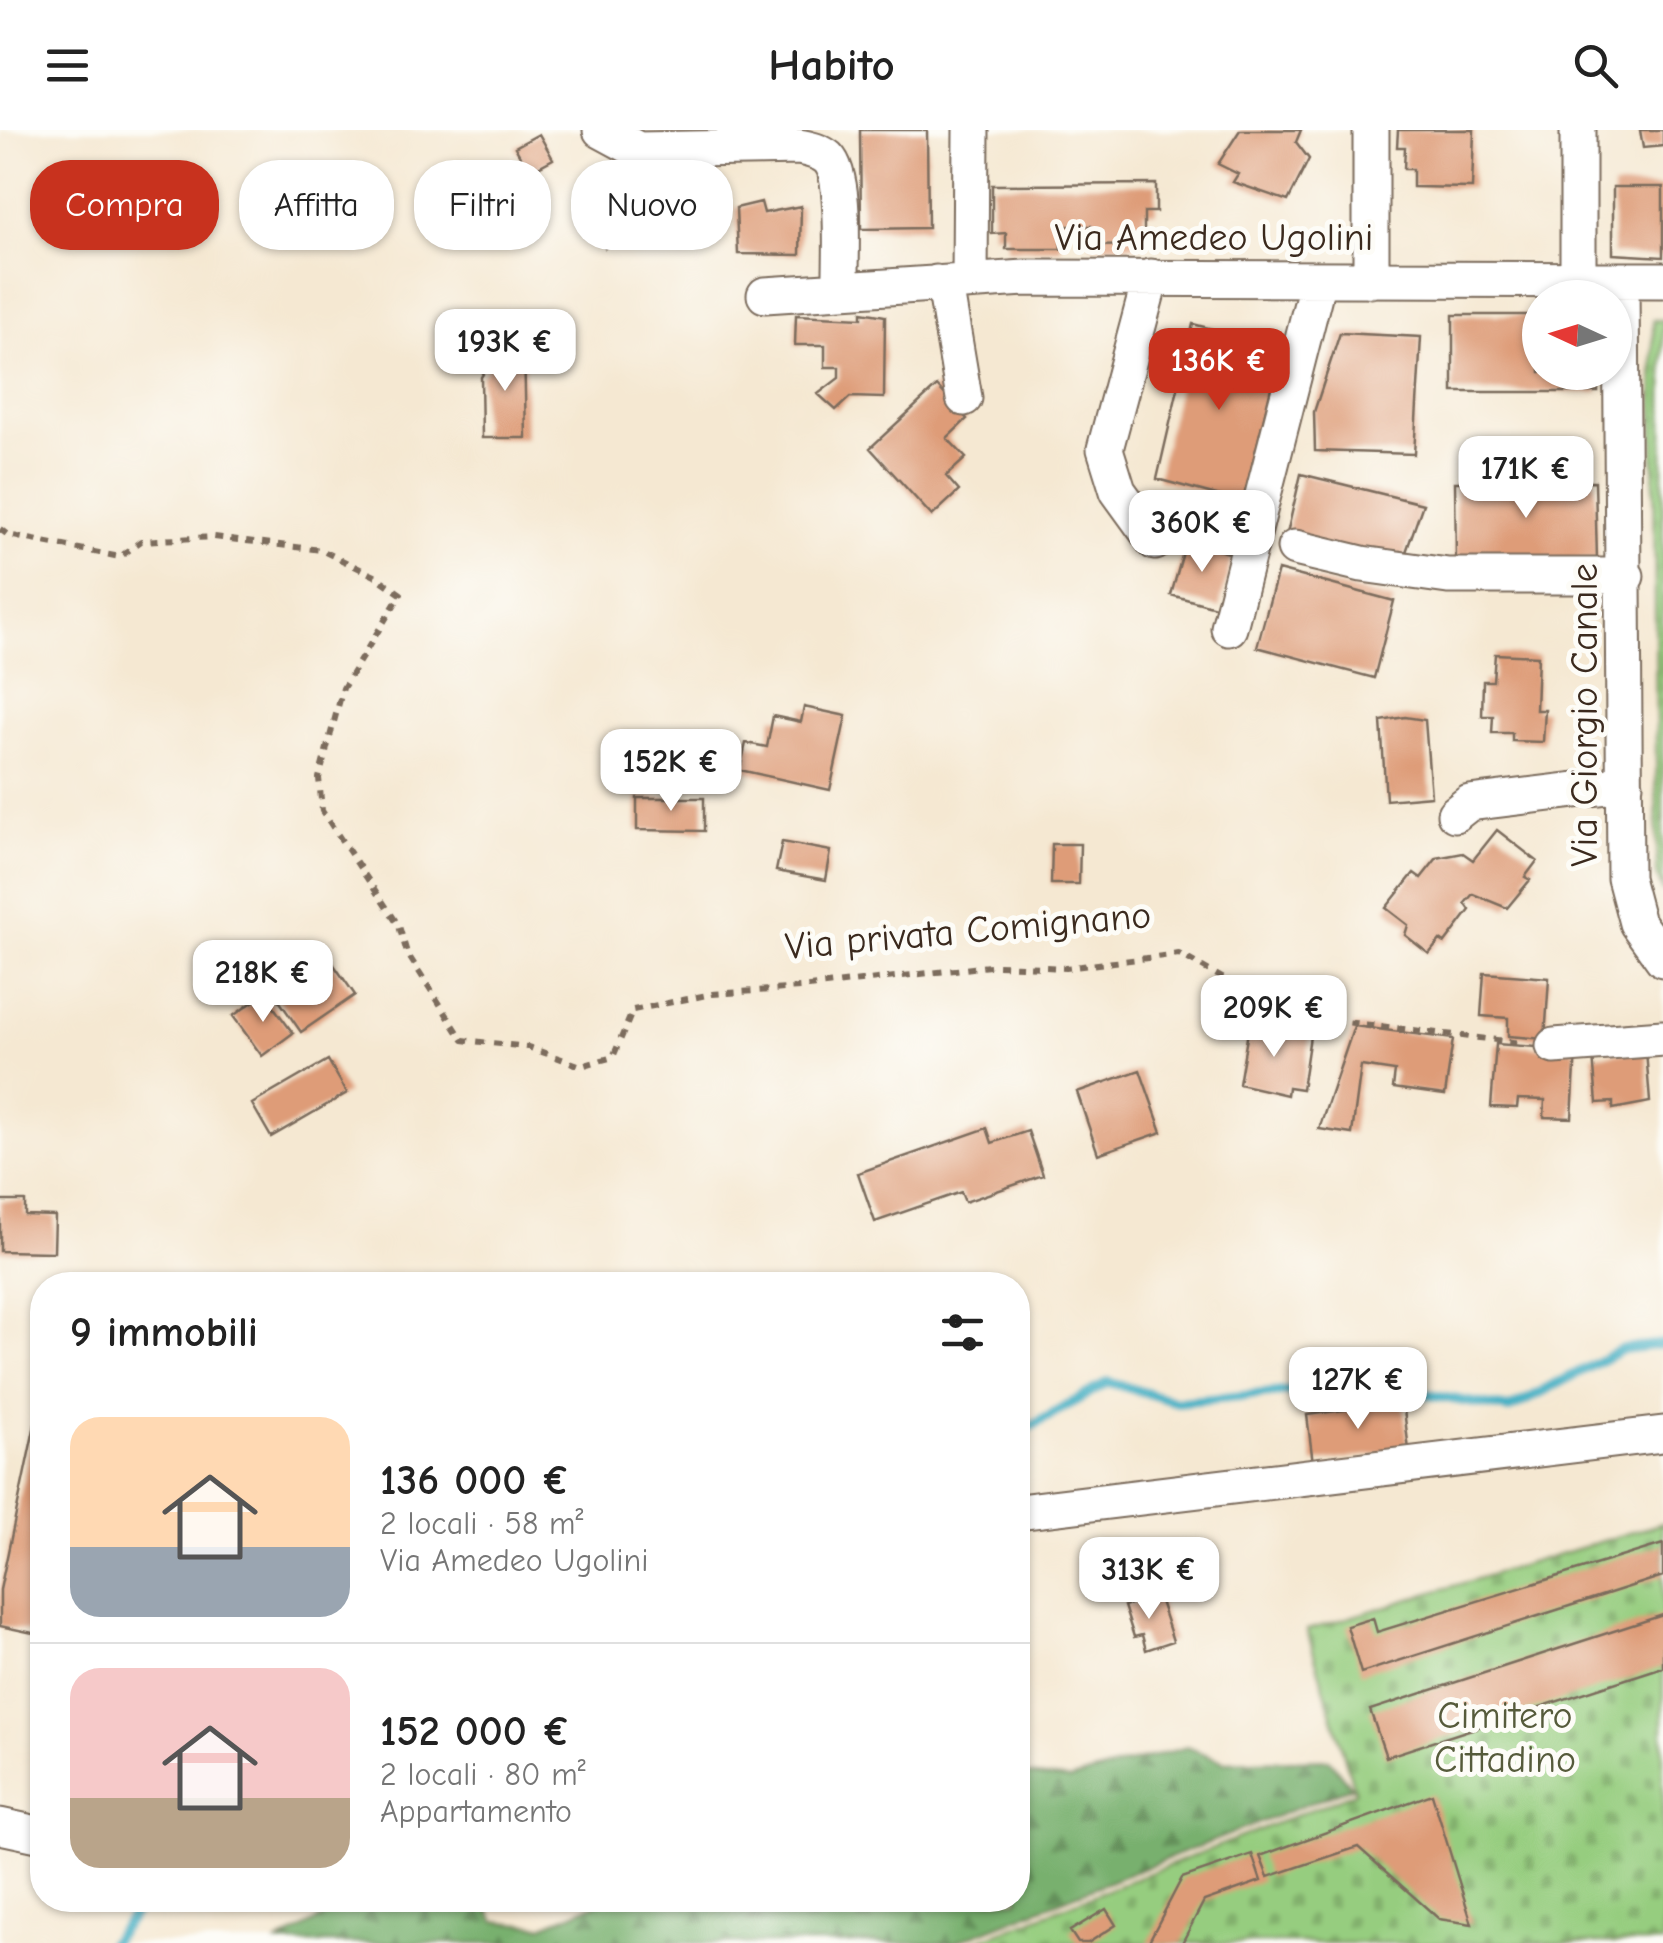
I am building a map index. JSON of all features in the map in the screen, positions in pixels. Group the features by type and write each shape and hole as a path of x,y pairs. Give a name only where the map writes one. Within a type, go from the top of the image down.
{"street":[{"path":"601,130 638,150 799,146 819,152 832,163 838,184 840,289"},
{"path":"964,398 947,297 953,282 971,130"},
{"path":"1371,130 1371,280"},
{"path":"1578,130 1578,280"},
{"path":"1151,277 1105,449 1118,491 1155,542"},
{"name":"Via Amedeo Ugolini","path":"765,295 953,282 1151,277 1522,281"},
{"path":"1229,628 1318,280"},
{"name":"Via Amedeo Ugolini","path":"1632,280 1663,280"},
{"name":"Via Giorgio Canale","path":"1623,390 1625,878 1637,923 1663,959"},
{"path":"1295,548 1362,564 1448,576 1626,576"},
{"path":"1455,814 1469,803 1625,784"},
{"path":"1554,1046 1663,1038"},
{"path":"1030,1511 1663,1434"},
{"path":"0,1826 30,1832"}],"path":[{"name":"Via privata Comignano","path":"0,529 8,535 120,557 141,541 214,537 321,550 377,577 400,594 343,688 318,778 322,811 399,926 407,953 463,1040 528,1047 581,1066 613,1057 634,1010 712,994 998,965 1066,968 1180,954 1280,1010 1470,1039 1554,1046"}],"green space":[{"path":"1653,320 1663,320 1663,893 1657,874"},
{"name":"Cimitero Cittadino","path":"1663,1523 1663,1943 972,1943 1355,1792 1307,1630"},
{"path":"1187,1747 1225,1762 1329,1759 1351,1787 953,1943 278,1943 333,1912 490,1912 495,1921 542,1926 576,1912 1030,1912 1030,1775 1069,1780"}],"building":[{"path":"860,130 927,130 928,228 861,229"},
{"path":"1240,130 1301,130 1296,142 1309,159 1288,201 1233,182 1238,174 1218,164"},
{"path":"1398,130 1474,130 1472,188 1413,187 1413,169 1404,169 1405,147 1397,147"},
{"path":"1640,130 1663,130 1663,146 1643,148"},
{"path":"539,134 553,159 522,160 515,147"},
{"path":"1156,184 1156,212 1144,212 1144,245 1091,246 1091,226 1060,226 1061,249 1006,249 1006,233 992,234 992,185"},
{"path":"1613,187 1663,187 1663,257 1613,254"},
{"path":"761,202 764,213 801,206 800,255 738,254 736,208"},
{"path":"862,312 885,316 884,398 850,397 836,410 818,394 839,378 839,367 825,367 825,345 795,345 796,315 862,318"},
{"path":"1453,315 1522,315 1522,390 1598,390 1598,392 1453,392"},
{"path":"1193,324 1281,347 1243,502 1157,479"},
{"path":"1340,333 1421,337 1414,454 1315,451 1314,412"},
{"path":"507,337 524,346 526,438 482,438 481,377"},
{"path":"937,386 967,419 947,438 966,458 946,476 959,491 932,516 870,448"},
{"path":"1301,474 1423,504 1400,569 1285,542"},
{"path":"1595,481 1597,560 1456,561 1455,482"},
{"path":"1186,542 1233,554 1219,608 1171,595"},
{"path":"1278,570 1394,601 1374,678 1257,647"},
{"path":"1495,654 1538,656 1536,710 1545,710 1543,742 1512,741 1512,733 1492,733 1493,716 1482,716 1483,681 1493,681"},
{"path":"804,707 846,716 830,790 740,770 746,743 767,747 773,716 801,722"},
{"path":"1405,717 1425,720 1431,796 1386,800 1381,721"},
{"path":"637,798 704,798 704,831 637,830"},
{"path":"1497,830 1537,861 1525,877 1530,880 1507,908 1473,894 1465,903 1470,910 1445,943 1440,940 1429,954 1405,935 1408,925 1386,908 1414,873 1421,878 1437,858 1463,853 1473,860"},
{"path":"782,842 831,851 826,880 776,871"},
{"path":"1052,844 1080,844 1079,884 1051,884"},
{"path":"327,955 355,995 301,1032 271,989"},
{"path":"1484,973 1549,978 1545,1039 1508,1036 1508,1018 1481,1016"},
{"path":"264,994 293,1033 262,1056 233,1016"},
{"path":"1249,1026 1310,1036 1302,1089 1288,1087 1287,1095 1239,1084"},
{"path":"1354,1026 1453,1039 1445,1095 1393,1088 1395,1071 1361,1066 1352,1134 1319,1129"},
{"path":"1496,1044 1576,1050 1572,1118 1544,1117 1545,1100 1518,1099 1517,1108 1491,1107"},
{"path":"1646,1051 1650,1102 1613,1109 1613,1102 1597,1103 1593,1055"},
{"path":"328,1060 347,1093 271,1137 252,1104"},
{"path":"1140,1070 1162,1132 1098,1154 1077,1092"},
{"path":"987,1128 992,1143 1028,1131 1043,1175 965,1202 961,1192 875,1222 858,1173"},
{"path":"0,1201 25,1201 25,1215 55,1216 54,1252 0,1251"},
{"path":"1403,1402 1409,1450 1313,1463 1307,1415"},
{"path":"30,1448 30,1632 0,1626 0,1590"},
{"path":"1663,1544 1663,1576 1361,1673 1347,1626 1373,1618 1377,1632"},
{"path":"1158,1595 1173,1641 1146,1650 1142,1635 1134,1637 1124,1606"},
{"path":"1663,1615 1663,1667 1386,1757 1370,1710"},
{"path":"1432,1794 1472,1924 1439,1919 1358,1847 1268,1877 1260,1856"},
{"path":"1252,1854 1261,1881 1204,1901 1182,1943 1148,1943 1182,1878"},
{"path":"1106,1909 1116,1925 1088,1943 1078,1943 1070,1931"}],"waterway":[{"path":"1030,1427 1108,1382 1177,1402 1367,1384 1509,1409 1623,1349 1663,1344"},
{"path":"110,1943 135,1912"}]}
